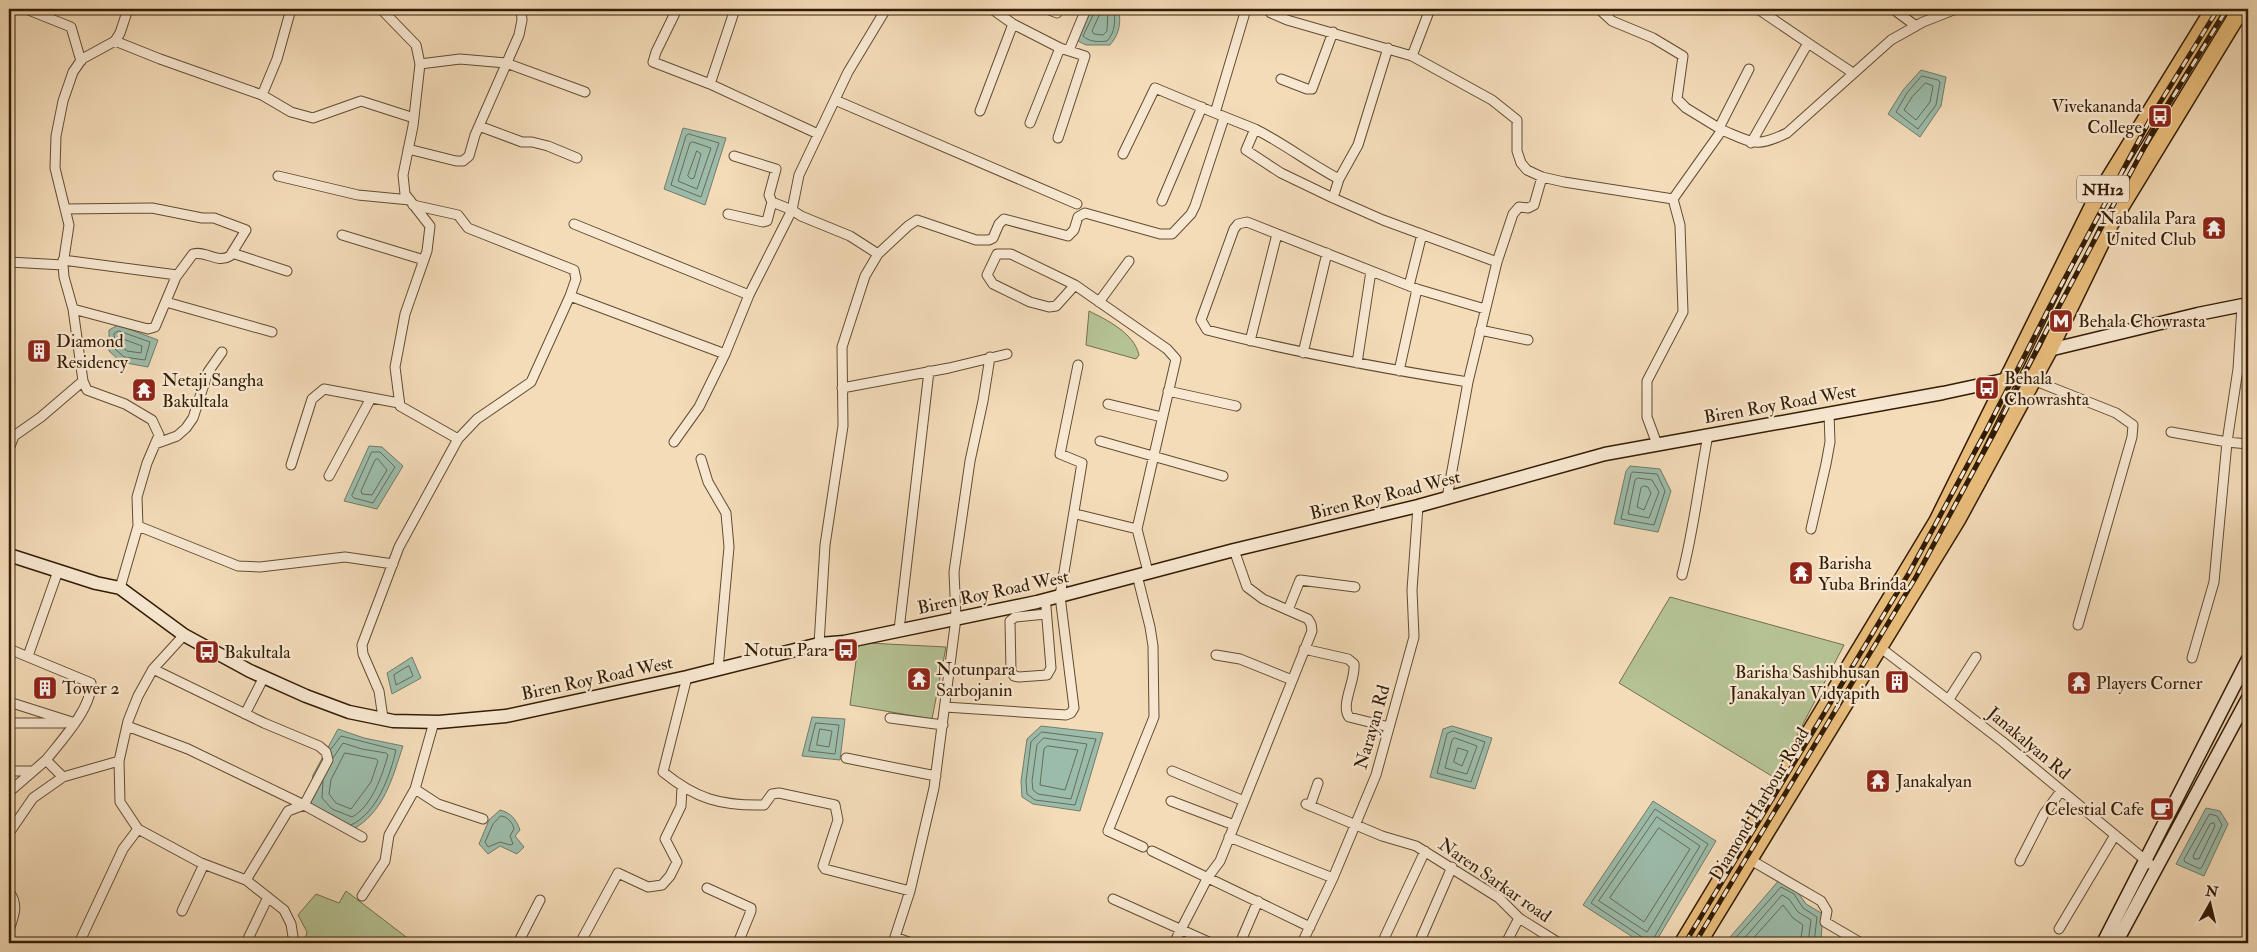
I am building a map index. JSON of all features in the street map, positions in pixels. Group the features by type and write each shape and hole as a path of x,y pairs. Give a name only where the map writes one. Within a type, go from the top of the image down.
{"highway":[{"name":"Diamond Harbour Road","path":"1698,943 1749,859 1872,642 1937,522 2095,202 2214,9"},
{"name":"Diamond Harbour Road","path":"1683,943 1872,642 1963,509 2049,350 2110,224 2241,9"},
{"path":"2188,53 2207,65"},
{"path":"1948,500 1963,509"}],"main road":[{"path":"2049,350 2198,314 2245,305"},
{"name":"Biren Roy Road West","path":"9,555 120,588 184,635 264,677 349,712 383,718 434,722 506,716 687,677 819,644 844,642 1045,600 1234,550 1418,506 1605,454 1943,393 2008,379 2033,380"},
{"path":"2103,943 2248,659"},
{"path":"2116,943 2248,698"}],"street":[{"path":"26,9 71,27 81,61"},
{"path":"120,588 138,526 137,497 159,435 152,420 125,404 86,390 73,309 66,292 63,262 69,225 55,168 56,136 63,101 73,72 81,61 115,41 120,34 128,9"},
{"path":"262,95 277,58 291,9"},
{"path":"381,9 416,45 420,64 414,118 403,175 405,194 430,226 424,260 405,314 396,367 399,403 400,406 458,439"},
{"path":"408,149 456,161 463,161 468,156 479,126 519,35 522,20 521,9"},
{"path":"677,9 653,62 710,84 818,134"},
{"path":"710,84 735,9"},
{"path":"674,442 699,406 725,354 748,296 792,210 799,175 818,134 848,72 886,9"},
{"path":"992,9 1013,24 1064,49 1085,56 1058,138"},
{"path":"1048,9 1057,14"},
{"path":"1030,123 1064,49 1086,9"},
{"path":"1215,113 1246,9"},
{"path":"1267,9 1286,20 1412,56 1492,100 1517,120 1517,151 1521,163 1527,170 1542,177 1672,199"},
{"path":"1412,56 1430,9"},
{"path":"1598,9 1612,21 1653,38 1683,56 1677,98 1686,108 1721,129 1751,143 1767,143 1787,133 1891,40 1916,26 1956,9"},
{"path":"1758,9 1853,73"},
{"path":"1892,9 1916,26"},
{"path":"980,111 1013,24"},
{"path":"1281,79 1307,89 1312,89 1333,32"},
{"path":"115,41 160,60 262,95 291,112 313,118 361,102 414,118"},
{"path":"1751,143 1808,43"},
{"path":"1333,198 1339,179 1358,146 1388,48"},
{"path":"420,64 460,59 506,63 585,92"},
{"path":"1672,199 1721,129 1749,69"},
{"path":"1123,154 1155,88 1277,140 1319,169 1339,179"},
{"path":"835,100 1077,204"},
{"path":"1162,201 1202,108"},
{"path":"819,644 825,545 842,426 842,347 865,276 878,254 917,220 923,220 976,240 994,238 999,224 1004,219 1068,236 1074,230 1078,217 1085,213 1160,234 1172,234 1191,214 1195,206 1224,118"},
{"path":"479,126 522,142 532,142 548,146 577,158"},
{"path":"1255,130 1246,150 1280,173 1383,220 1498,262"},
{"path":"728,214 763,222 767,221 772,202 769,195 776,169 734,156"},
{"path":"278,176 358,195 412,203 458,215 468,228 574,270 576,279 531,382 476,419 458,439 398,547 362,645 363,654 380,690 383,718"},
{"path":"1447,498 1468,382 1498,262 1513,214 1519,207 1528,208 1534,205 1542,177"},
{"path":"1657,444 1647,416 1647,381 1684,312 1680,226 1672,199"},
{"path":"772,202 863,243 878,254"},
{"path":"65,210 152,208 202,218 217,219 246,230 232,252 225,258 220,259 196,253 177,275 155,327 148,329 73,309"},
{"path":"1468,382 1356,363 1250,341 1207,330 1201,320 1234,229 1238,224 1247,222 1413,287 1485,309"},
{"path":"574,224 748,296"},
{"path":"1250,341 1277,234"},
{"path":"1399,371 1422,234"},
{"path":"342,235 424,260"},
{"path":"232,252 287,272"},
{"path":"1303,353 1327,253"},
{"path":"1075,285 1056,306 1049,307 1030,302 994,284 988,275 998,254 1011,254 1075,285 1173,354 1176,359 1137,529 1153,646 1154,717 1108,831 1310,927"},
{"path":"1099,302 1129,261"},
{"path":"9,262 63,262 177,275"},
{"path":"1356,363 1371,271"},
{"path":"570,296 725,354"},
{"path":"166,302 272,332"},
{"path":"2192,658 2214,582 2227,442 2236,389 2245,305"},
{"path":"1480,330 1528,340"},
{"path":"156,444 177,436 186,428 193,418 208,372 222,352"},
{"path":"842,388 1007,354"},
{"path":"911,943 894,940 910,892 936,776 956,618 954,572 970,461 990,357"},
{"path":"945,707 1066,715 1072,713 1075,700 1060,596 1082,463 1060,454 1078,365"},
{"path":"899,630 929,371"},
{"path":"2033,380 2116,413 2132,425 2132,437 2078,625"},
{"path":"9,449 14,436 41,417 84,381"},
{"path":"291,466 312,399 324,389 335,389 399,403"},
{"path":"1168,391 1236,406"},
{"path":"329,476 370,398"},
{"path":"1108,404 1162,418"},
{"path":"1811,528 1828,456 1830,442 1828,413"},
{"path":"2171,432 2248,444"},
{"path":"1682,575 1693,532 1700,476 1708,435"},
{"path":"1100,441 1223,476"},
{"path":"701,459 708,482 726,513 729,547 718,669"},
{"name":"Narayan Rd","path":"1302,943 1333,878 1376,775 1414,637 1412,590 1418,506"},
{"path":"1080,515 1137,529"},
{"path":"138,526 238,566 260,567 345,557 393,564"},
{"path":"1174,943 1208,877 1220,861 1312,631 1308,619 1263,600 1246,587 1234,550"},
{"path":"28,656 58,570"},
{"path":"1288,610 1300,580 1355,586"},
{"path":"1045,600 1052,668 1047,675 1018,678 1011,671 1010,621 1015,617 1046,614"},
{"path":"184,635 153,669 138,696 127,726 119,761 120,802 138,829 204,864 246,880 268,897 284,910 291,924 294,943"},
{"name":"Janakalyan Rd","path":"1872,642 1949,699 2156,868"},
{"path":"9,649 91,683 90,695 75,723 46,760 9,792"},
{"path":"1304,649 1348,659 1354,664 1352,685 1345,707 1346,713 1349,717 1389,727"},
{"path":"1216,655 1240,659 1292,680"},
{"path":"1949,699 1976,657"},
{"path":"153,669 245,714 319,746 326,752 328,760 325,769 304,805 288,810 246,880"},
{"path":"245,714 264,677"},
{"path":"687,677 663,772 682,787 708,800 734,805 764,805 772,794 835,805 838,820 823,866 824,869 910,892"},
{"path":"9,702 75,723"},
{"path":"890,718 943,725"},
{"path":"362,896 385,861 389,834 415,788 434,722"},
{"path":"9,723 75,723"},
{"path":"127,726 188,749 304,805 362,837"},
{"path":"846,758 936,776"},
{"path":"46,760 63,777"},
{"path":"9,832 33,798 63,777 119,761"},
{"path":"9,771 32,771"},
{"path":"1172,771 1244,800"},
{"name":"Naren Sarkar road","path":"1318,783 1308,805 1382,836 1416,846 1499,898 1519,918 1559,943"},
{"path":"580,943 618,873 648,887 662,886 670,876 677,862 665,839 681,806 682,787"},
{"path":"415,788 438,804 482,819"},
{"path":"2020,861 2044,814 2061,791"},
{"path":"1171,801 1234,825"},
{"path":"79,943 123,849 138,829"},
{"path":"2059,929 2115,835"},
{"path":"1229,837 1333,878"},
{"path":"1382,943 1425,851"},
{"path":"1749,859 1821,901 1827,911 1825,922 1861,943"},
{"path":"182,911 204,864"},
{"path":"1419,943 1452,867"},
{"path":"708,888 751,908 752,911 738,943"},
{"path":"9,892 15,905 15,913 9,930"},
{"path":"246,943 268,897"},
{"path":"518,943 540,900"},
{"path":"1113,900 1211,943"},
{"path":"1240,943 1258,902"},
{"path":"1506,943 1519,918"}],"shaded area":[{"path":"1089,311 1119,328 1132,340 1139,355 1136,359 1086,345"},
{"path":"1670,597 1844,645 1775,778 1619,683"},
{"path":"868,643 946,647 932,719 850,705 858,646"},
{"path":"346,891 414,943 304,943 307,932 298,915 316,894 339,903"}],"water":[{"path":"1092,9 1119,10 1119,29 1110,45 1086,45 1076,40"},
{"path":"1921,70 1946,77 1941,106 1920,137 1888,114 1903,90"},
{"path":"683,128 726,138 705,205 664,189"},
{"path":"118,325 158,340 148,367 121,362 109,351 109,330"},
{"path":"369,446 382,447 403,466 377,509 344,501"},
{"path":"1630,466 1660,469 1671,491 1658,532 1614,524 1626,471"},
{"path":"412,657 421,678 392,694 387,673"},
{"path":"812,717 845,719 840,760 802,756"},
{"path":"1041,726 1103,733 1080,811 1033,804 1022,797 1021,781 1027,739"},
{"path":"1452,726 1492,738 1475,789 1430,777 1443,729"},
{"path":"338,729 364,738 403,746 390,782 379,804 363,823 352,830 325,818 309,801 313,775"},
{"path":"1653,801 1716,841 1655,943 1642,943 1583,905"},
{"path":"2206,808 2220,811 2228,824 2204,876 2176,864"},
{"path":"500,810 513,817 520,830 515,836 524,847 517,854 500,846 488,854 479,844 489,820"},
{"path":"1780,879 1797,891 1806,904 1823,914 1821,939 1817,943 1725,943"}],"railway":[{"path":"1685,943 1909,573 2153,114 2218,9"},
{"path":"1695,943 1916,577 2160,118 2227,9"}],"place":[{"name":"Vivekananda College","path":"2160,116"},
{"name":"Nabalila Para United Club","path":"2214,228"},
{"name":"Behala Chowrasta","path":"2061,321"},
{"name":"Diamond Residency","path":"39,351"},
{"name":"Behala Chowrashta","path":"1987,388"},
{"name":"Netaji Sangha Bakultala","path":"144,390"},
{"name":"Barisha Yuba Brinda","path":"1801,573"},
{"name":"Notun Para","path":"846,650"},
{"name":"Bakultala","path":"207,652"},
{"name":"Notunpara Sarbojanin","path":"919,679"},
{"name":"Barisha Sashibhusan Janakalyan Vidyapith","path":"1897,682"},
{"name":"Players Corner","path":"2079,683"},
{"name":"Tower 2","path":"45,688"},
{"name":"Janakalyan","path":"1878,781"},
{"name":"Celestial Cafe","path":"2162,809"}]}
